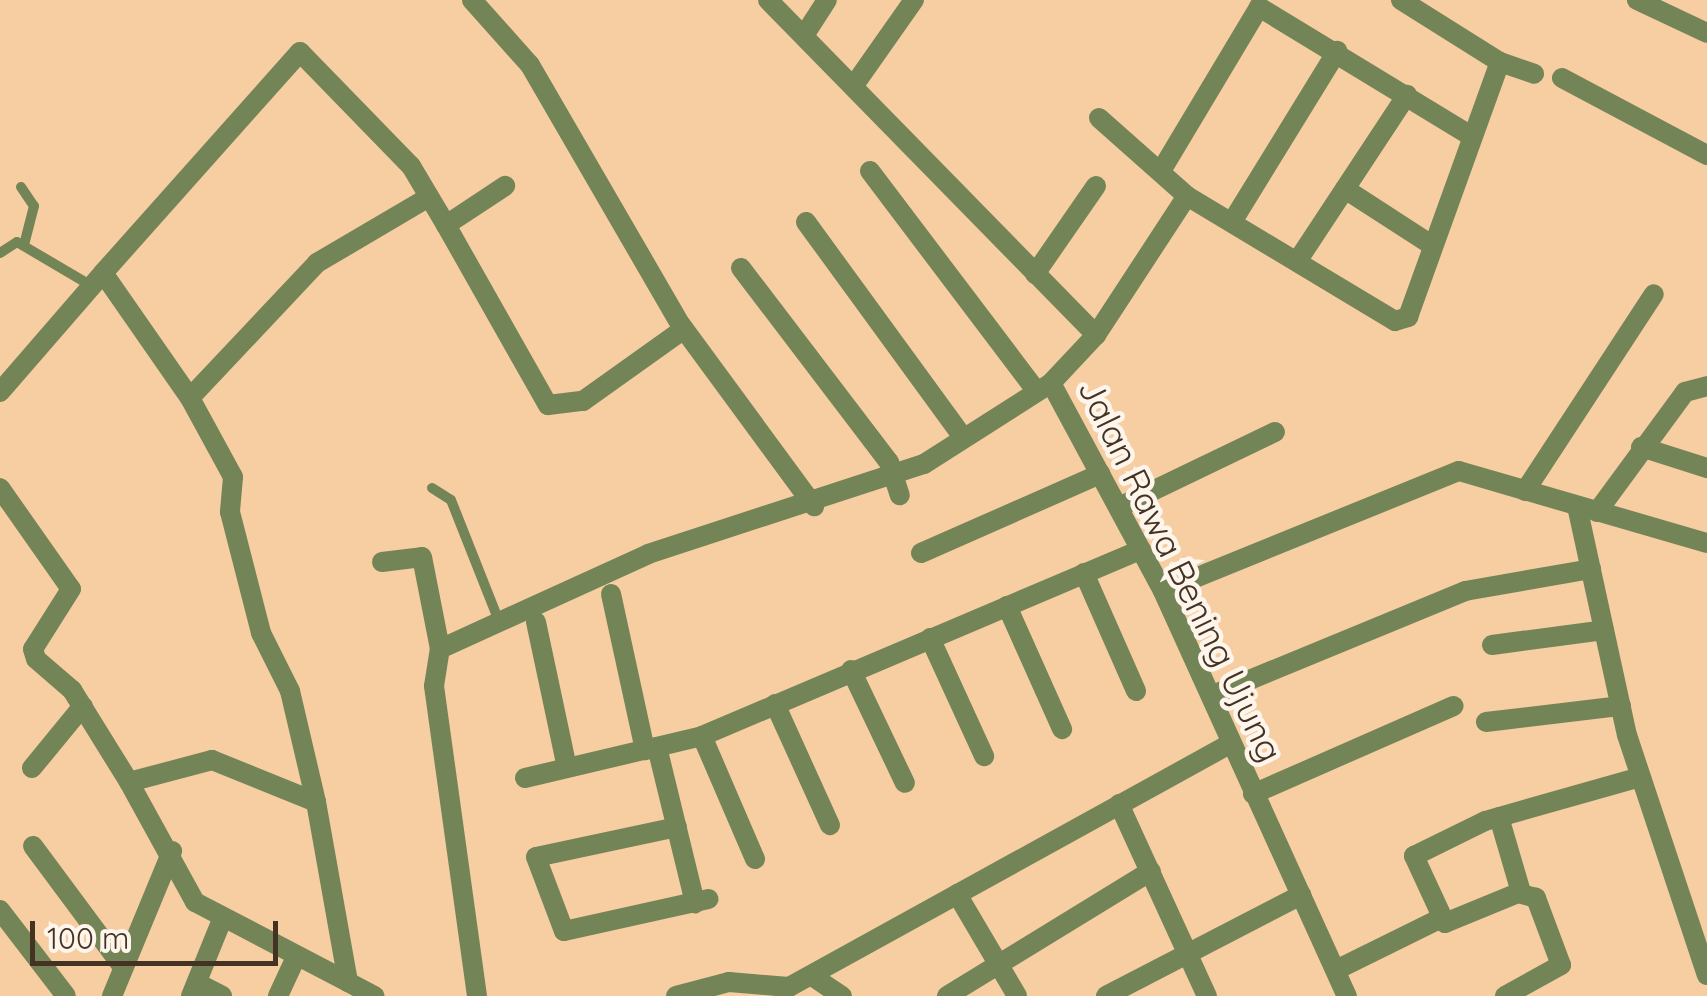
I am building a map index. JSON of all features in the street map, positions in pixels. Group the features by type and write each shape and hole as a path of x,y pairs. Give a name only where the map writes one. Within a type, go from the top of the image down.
{"street":[{"path":"472,0 530,66 684,329 814,506"},
{"name":"Jalan Rawa Bening Ujung","path":"768,0 857,81 1035,274 1096,334 1043,386 1100,474 1163,591 1214,696 1228,745 1347,996"},
{"path":"806,34 827,0"},
{"path":"857,81 914,0"},
{"path":"1401,0 1500,62 1534,74"},
{"path":"1637,0 1707,33"},
{"path":"1162,171 1259,7 1472,136"},
{"path":"1232,222 1337,51"},
{"path":"0,392 300,52 394,142 548,405 583,401 684,329"},
{"path":"1099,118 1187,196 1395,320 1415,310 1430,244 1500,62"},
{"path":"1562,78 1707,155"},
{"path":"1298,260 1407,95"},
{"path":"440,649 498,619 648,554 898,485 962,436 1043,386 870,172"},
{"path":"446,226 505,186"},
{"path":"1035,274 1096,186"},
{"path":"1345,189 1430,244"},
{"path":"1096,334 1187,196"},
{"path":"190,398 318,262 429,197"},
{"path":"806,222 962,436"},
{"path":"742,268 898,485"},
{"path":"97,279 190,398 233,477 230,512 261,633 298,715 348,982"},
{"path":"1526,491 1654,294"},
{"path":"1706,389 1685,392 1587,509 1592,569 1620,706 1707,974"},
{"path":"1118,508 1275,432"},
{"path":"1641,447 1707,468"},
{"path":"1163,591 1429,479 1459,472 1707,543"},
{"path":"921,553 1100,474"},
{"path":"0,488 71,590 32,650 84,706 172,851 195,902"},
{"path":"525,778 702,736 1141,550"},
{"path":"382,562 422,557 440,649 434,686 477,996"},
{"path":"1214,696 1465,591 1592,569"},
{"path":"1084,574 1136,691"},
{"path":"611,594 651,749 701,901 564,931 536,858 676,826"},
{"path":"1007,606 1062,729"},
{"path":"536,622 567,768"},
{"path":"1492,645 1604,630"},
{"path":"930,638 984,756"},
{"path":"852,670 905,783"},
{"path":"775,704 830,826"},
{"path":"32,768 84,706"},
{"path":"1253,794 1453,706"},
{"path":"1486,722 1620,706"},
{"path":"702,736 755,860"},
{"path":"676,996 714,983 789,987 1228,745"},
{"path":"129,782 212,760 316,802"},
{"path":"1438,920 1414,856 1499,817 1640,777"},
{"path":"1119,804 1207,996"},
{"path":"1499,817 1521,892"},
{"path":"33,846 122,966"},
{"path":"112,996 172,851"},
{"path":"947,996 1152,871"},
{"path":"156,889 195,902 374,996"},
{"path":"1336,970 1438,920 1460,921 1521,892 1536,898 1561,966 1504,996"},
{"path":"957,894 1018,996"},
{"path":"1114,994 1185,950 1301,895"},
{"path":"0,910 66,996"},
{"path":"222,996 194,990 224,917"},
{"path":"278,996 296,957"},
{"path":"812,976 842,996"}],"lane":[{"path":"21,187 34,206 24,245"},
{"path":"0,252 24,245 97,279"},
{"path":"432,488 451,500 498,619"}]}
